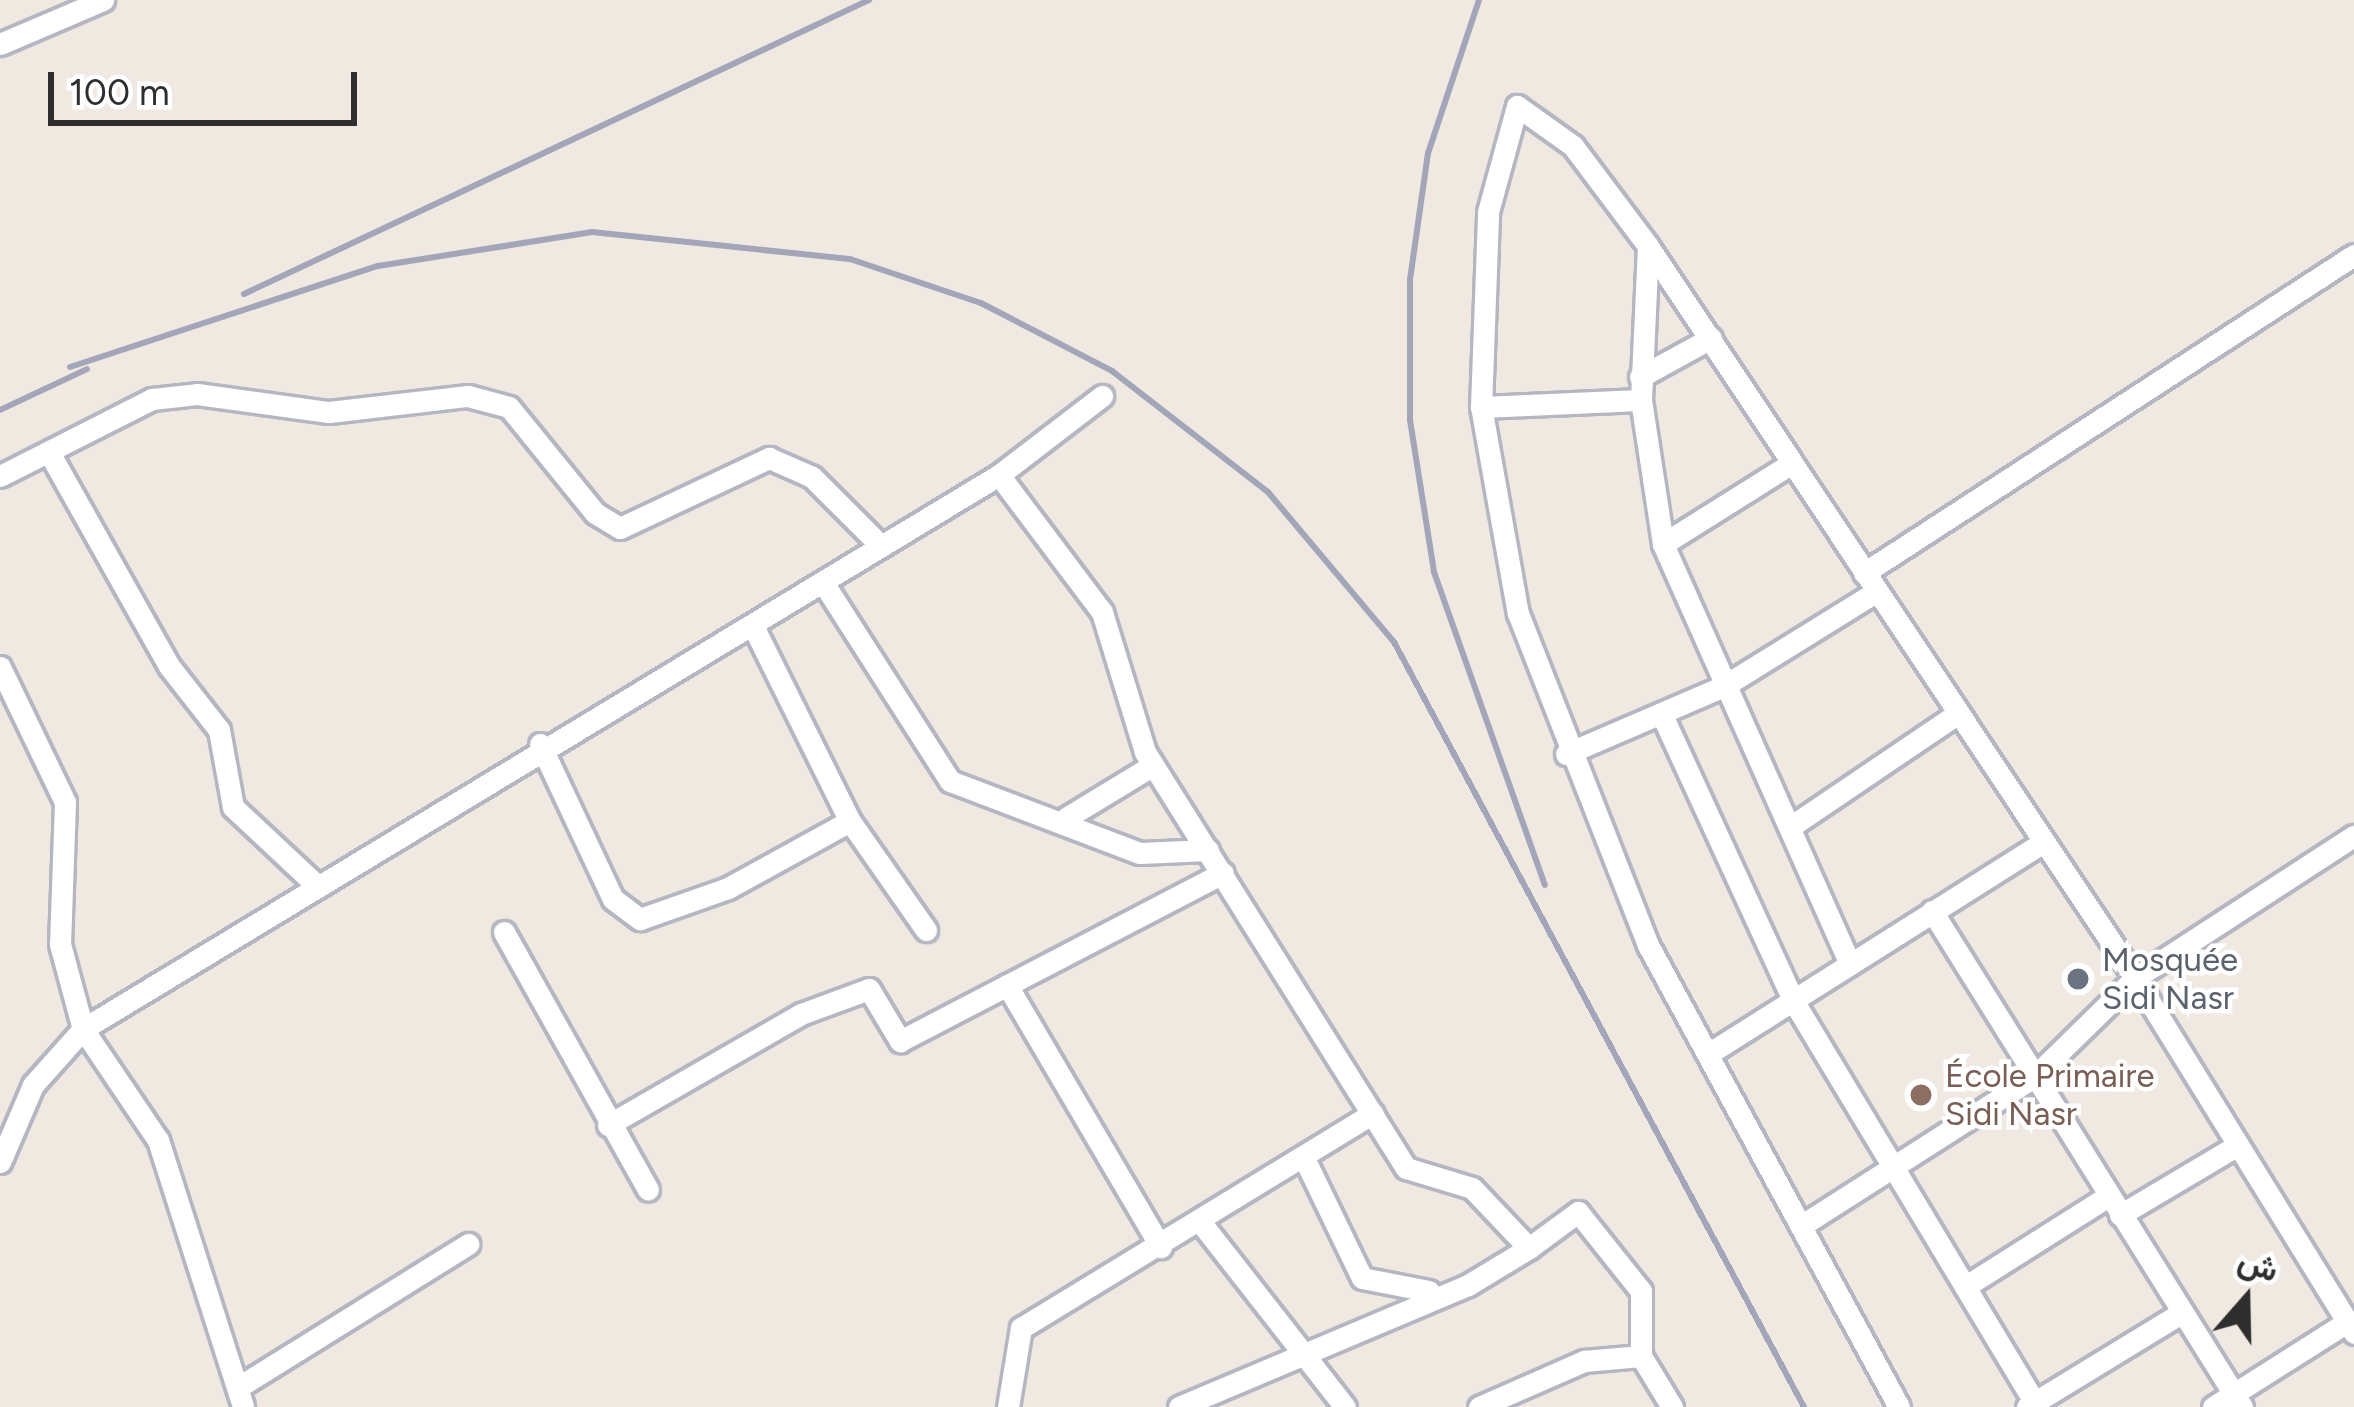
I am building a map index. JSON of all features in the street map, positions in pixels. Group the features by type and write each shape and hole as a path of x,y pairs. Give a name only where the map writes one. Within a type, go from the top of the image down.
{"street":[{"path":"0,44 103,0"},
{"path":"1899,1407 1807,1222 1708,1054 1566,754 1518,614 1481,407 1489,212 1517,106 1573,146 1711,338 2135,978 2350,1327 2238,1401 2213,1407"},
{"path":"1648,246 1641,400 1663,544 1850,964"},
{"path":"1566,754 1724,686 2354,255"},
{"path":"1640,377 1711,338"},
{"path":"0,476 152,399 197,394 328,412 468,396 509,407 595,513 620,528 770,458 812,477 880,546"},
{"path":"0,1162 33,1084 83,1029 311,881 540,744 824,584 999,475 1102,396"},
{"path":"1481,407 1641,400"},
{"path":"50,454 169,666 219,730 233,807 311,881"},
{"path":"1663,544 1792,463"},
{"path":"999,475 1121,647 1153,765 1414,1174 1472,1188 1528,1248"},
{"path":"824,584 950,781 1066,818 1140,853 1208,850"},
{"path":"753,626 850,821 926,930"},
{"path":"0,667 65,802 60,944 83,1029 158,1140 241,1396 468,1244"},
{"path":"1790,826 1957,714"},
{"path":"1662,715 1794,1002 1897,1163 2031,1405 2181,1313"},
{"path":"540,744 613,898 640,919 728,888 850,821"},
{"path":"1066,818 1153,765"},
{"path":"1807,1222 2034,1077 2135,978 2354,836"},
{"path":"1708,1054 2043,842"},
{"path":"608,1125 801,1014 869,989 900,1041 1223,873"},
{"path":"1931,910 2238,1401"},
{"path":"504,932 648,1190"},
{"path":"1007,985 1162,1247"},
{"path":"1008,1407 1017,1332 1202,1224 1373,1113"},
{"path":"1966,1286 2238,1145"},
{"path":"1304,1158 1362,1278 1446,1289"},
{"path":"1180,1407 1446,1289 1528,1248 1578,1212 1640,1291 1641,1356 1672,1407"},
{"path":"1202,1224 1345,1407"},
{"path":"1479,1407 1584,1361 1641,1356"}],"railway":[{"path":"244,294 869,0"},
{"path":"1479,0 1428,153 1410,280 1410,420 1434,572 1545,885"},
{"path":"70,367 378,266 592,232 850,259 981,303 1112,371 1268,492 1394,642 1804,1407"},
{"path":"0,410 87,369"}],"place":[{"name":"Mosquée Sidi Nasr","path":"2078,979"},
{"name":"École Primaire Sidi Nasr","path":"1921,1095"}]}
